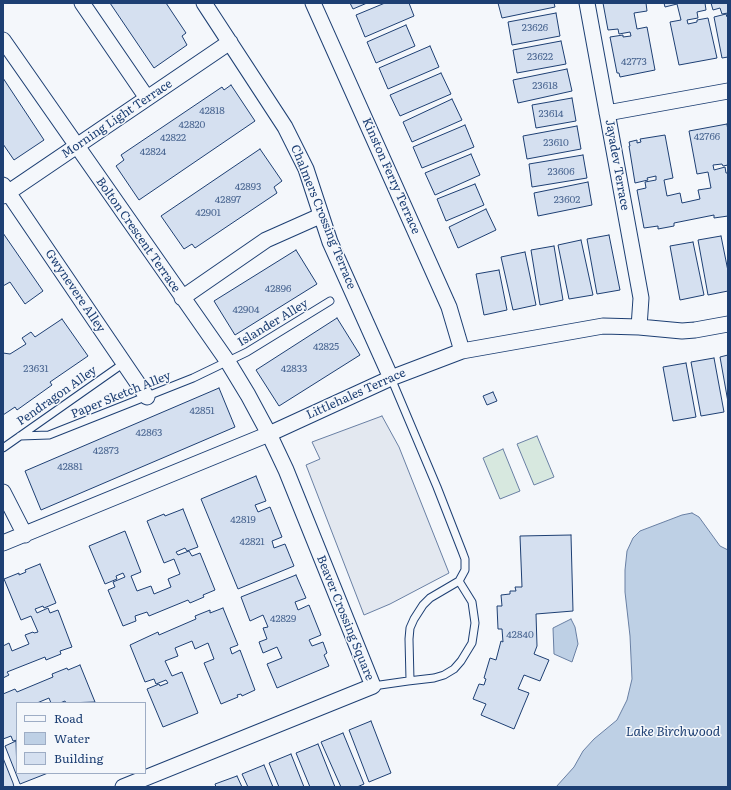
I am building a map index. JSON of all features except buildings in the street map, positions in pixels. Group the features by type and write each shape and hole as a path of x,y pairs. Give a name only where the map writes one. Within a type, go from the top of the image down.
{"street":[{"path":"82,3 147,98"},
{"name":"Chalmers Crossing Terrace","path":"204,3 285,127 306,169 320,216 330,242 391,378"},
{"name":"Kinston Ferry Terrace","path":"313,3 450,307 462,351"},
{"name":"Jayadev Terrace","path":"587,3 641,298 639,327"},
{"name":"Bolton Crescent Terrace","path":"3,40 228,362 248,394 269,434"},
{"name":"Morning Light Terrace","path":"5,191 77,146 230,42"},
{"path":"607,113 728,91"},
{"name":"Gwynevere Alley","path":"5,191 147,397"},
{"path":"182,298 266,240 320,216"},
{"name":"Littlehales Terrace","path":"3,543 269,434 391,378 462,351 604,326 639,327 682,331 728,324"},
{"name":"Beaver Crossing Square","path":"123,787 373,686 286,470 269,434"},
{"path":"3,492 25,535"}],"lane":[{"name":"Islander Alley","path":"228,362 330,301"},
{"name":"Paper Sketch Alley","path":"20,436 49,435 147,397 228,362"},
{"name":"Pendragon Alley","path":"3,448 124,363"},
{"path":"391,378 417,438 465,559 465,570 459,581 430,598 423,605 414,619 410,628 409,639 410,680"},
{"path":"373,686 434,678 444,675 454,669 461,661 470,646 474,632 474,612 472,602 459,581"}],"shaded area":[{"path":"382,416 399,447 449,573 390,604 364,615 306,465 320,459 312,442"},
{"path":"537,436 554,477 534,485 517,444"},
{"path":"503,449 520,491 500,499 483,458"}],"water":[{"name":"Lake Birchwood","path":"692,513 699,517 720,546 728,550 728,787 556,787 574,767 583,751 594,739 617,720 627,700 632,679 630,636 625,592 625,570 627,551 633,538 640,531 682,515"},
{"path":"571,619 575,627 578,644 572,662 554,654 553,628"}]}
